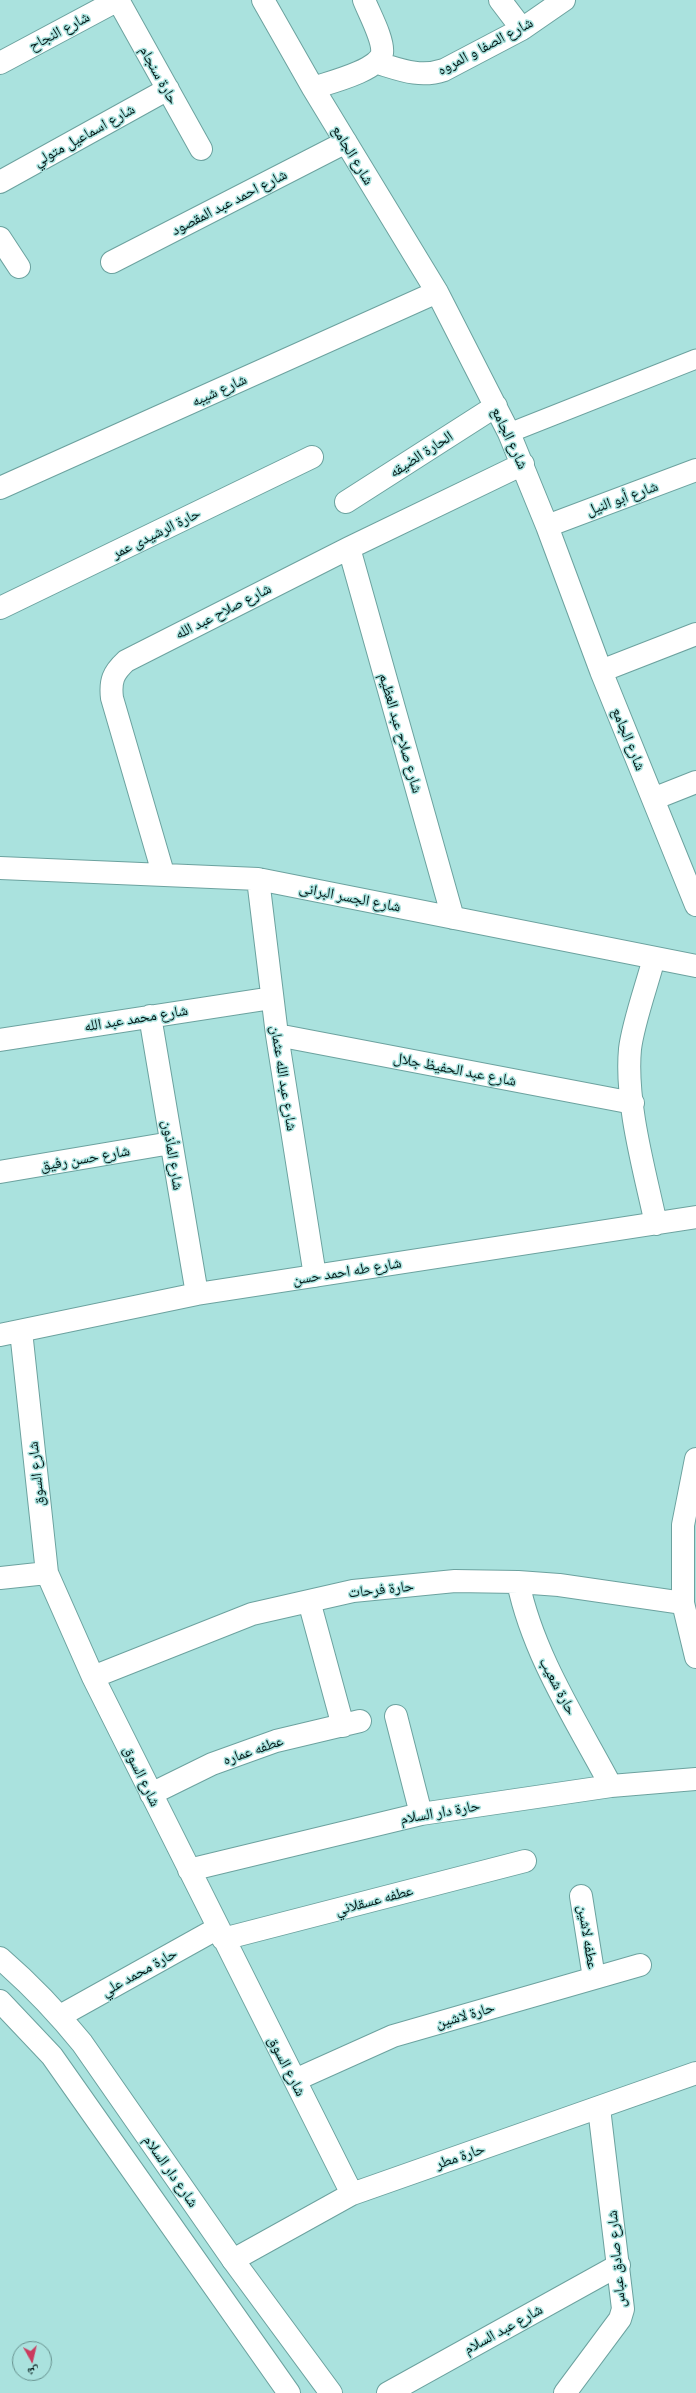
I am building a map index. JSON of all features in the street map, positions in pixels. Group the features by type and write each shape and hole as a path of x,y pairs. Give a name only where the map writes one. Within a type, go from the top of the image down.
{"street":[{"name":"شارع النجاح","path":"0,63 118,0"},
{"name":"حارة سنجام","path":"118,0 201,149"},
{"name":"شارع الجامع","path":"263,0 312,88 437,292 509,433 523,464 602,671 696,905"},
{"path":"312,88 369,68 378,62 382,53 381,43 364,0"},
{"path":"500,0 522,29"},
{"name":"شارع الصفا و المروه","path":"378,62 417,75 431,74 444,70 522,29 564,0"},
{"name":"شارع اسماعيل متولي","path":"0,182 168,89"},
{"name":"شارع احمد عبد المقصود","path":"112,262 346,142"},
{"path":"0,238 19,267"},
{"name":"شارع شيبه","path":"0,488 437,292"},
{"name":"الحارة الضيقه","path":"346,502 496,406"},
{"name":"حارة الرشيدى عمر","path":"0,608 312,457"},
{"name":"شارع صلاح عبد الله","path":"163,873 112,698 110,684 116,670 126,661 349,548 523,464"},
{"name":"شارع أبو النيل","path":"547,526 696,470"},
{"name":"شارع صلاح عبد العظيم","path":"349,548 453,918"},
{"path":"602,671 696,634"},
{"path":"653,799 696,782"},
{"name":"شارع الجسر البرانى","path":"0,868 163,873 258,879 696,966"},
{"name":"شارع عبد الله عثمان","path":"258,879 276,1035 314,1276"},
{"path":"654,958 630,1049 632,1103 656,1224"},
{"name":"شارع محمد عبد الله","path":"0,1040 272,998"},
{"name":"شارع المأذون","path":"150,1016 197,1294"},
{"name":"شارع عبد الحفيظ جلال","path":"276,1035 632,1103"},
{"name":"شارع حسن رفيق","path":"0,1172 171,1143"},
{"name":"شارع طه احمد حسن","path":"10,1333 197,1294 696,1217"},
{"name":"شارع السوق","path":"10,1333 47,1573 92,1677 352,2194"},
{"path":"696,1459 682,1525 683,1603 696,1657"},
{"path":"0,1578 47,1573"},
{"name":"حارة فرحات","path":"92,1677 252,1614 352,1591 455,1582 518,1582 559,1585 683,1603"},
{"name":"حارة شعيب","path":"518,1582 524,1610 533,1637 610,1786"},
{"name":"عطفه عماره","path":"151,1794 212,1764 276,1741 352,1724 309,1601"},
{"path":"396,1716 421,1814"},
{"name":"حارة دار السلام","path":"189,1870 421,1814 610,1786 696,1779"},
{"name":"عطفه عسقلاني","path":"221,1934 525,1861"},
{"name":"عطفه لاشين","path":"581,1896 594,1978"},
{"name":"حارة محمد علي","path":"60,2016 221,1934"},
{"name":"شارع دار السلام","path":"0,1958 24,1979 60,2016 82,2043 234,2260 331,2393"},
{"name":"حارة لاشين","path":"295,2080 393,2036 640,1965"},
{"name":"شارع دار السلام","path":"0,2001 52,2056 289,2393"},
{"name":"حارة مطر","path":"234,2260 352,2194 696,2073"},
{"name":"شارع صادق عباس","path":"565,2393 620,2319 623,2299 599,2108"},
{"name":"شارع عبد السلام","path":"388,2393 619,2265"}],"lane":[{"path":"509,433 696,359"}]}
